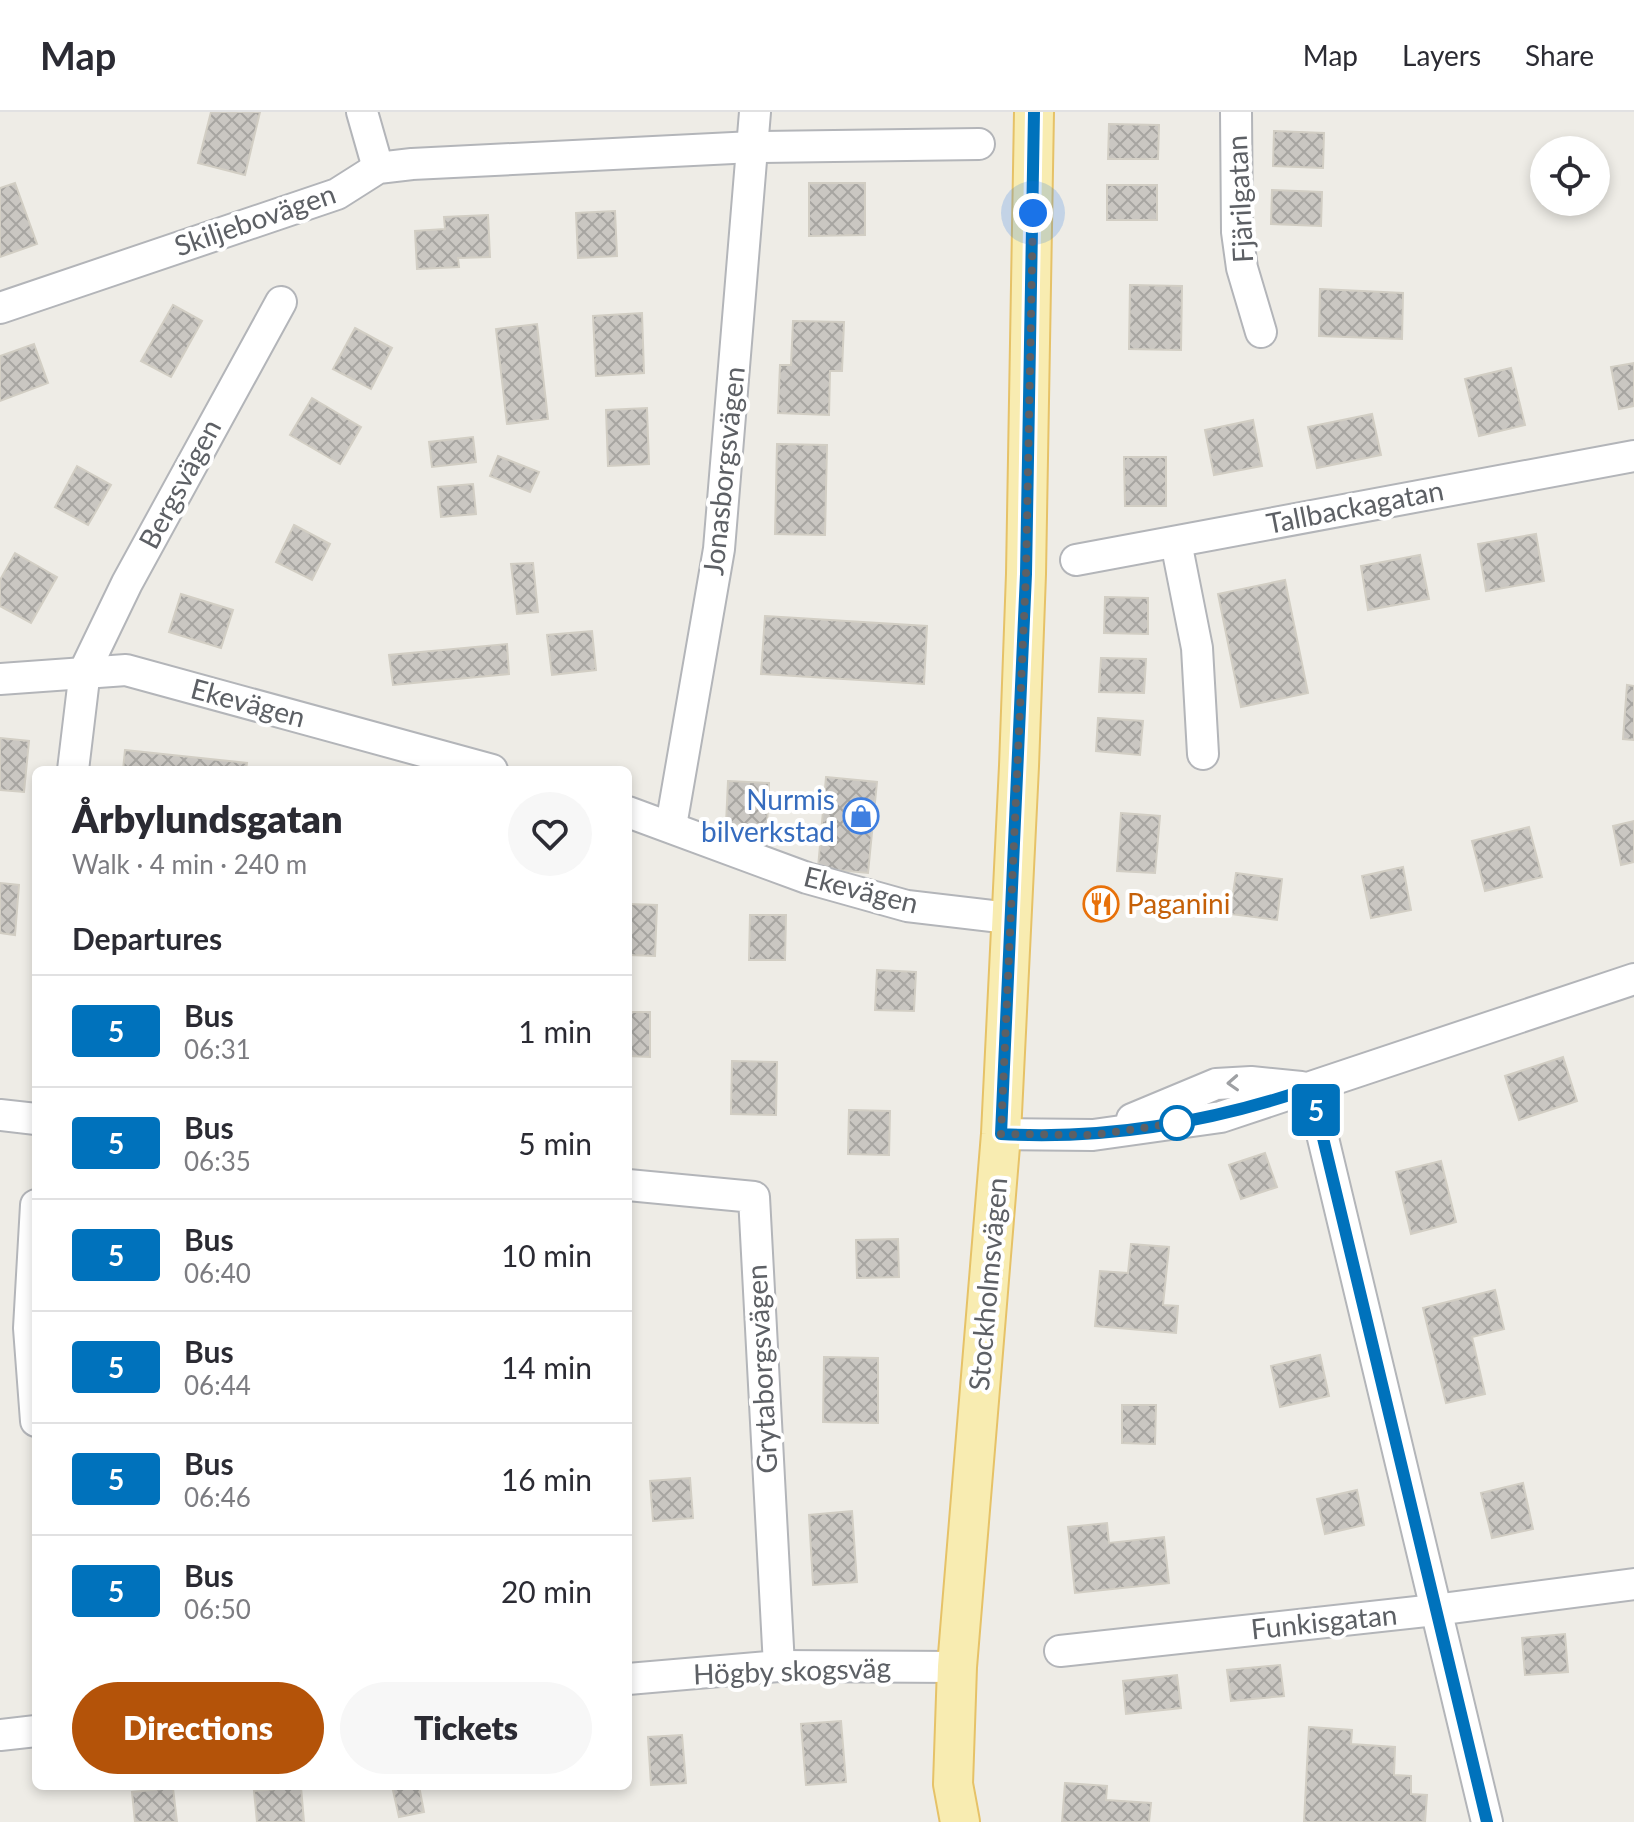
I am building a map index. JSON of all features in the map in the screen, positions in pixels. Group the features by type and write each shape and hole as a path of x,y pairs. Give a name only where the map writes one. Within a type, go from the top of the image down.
{"main road":[{"name":"Stockholmsvägen","path":"960,1822 953,1784 957,1667 1001,1134 1026,574 1034,112"},
{"name":"Stockholmsvägen","path":"942,1822 953,1784"}],"street":[{"path":"362,112 378,168"},
{"name":"Jonasborgsvägen","path":"671,826 719,549 755,112"},
{"name":"Fjärilgatan","path":"1236,112 1237,232 1242,268 1261,332"},
{"name":"Skiljebovägen","path":"0,308 337,194 378,168 593,153 979,144"},
{"name":"Bergsvägen","path":"73,766 85,670 127,583 281,302"},
{"name":"Tallbackagatan","path":"1076,560 1634,456"},
{"path":"1176,542 1197,648 1203,754"},
{"name":"Ekevägen","path":"0,679 85,670 126,670 477,766"},
{"name":"Ekevägen","path":"632,813 807,878 907,906 1009,918"},
{"path":"1001,1134 1093,1135 1221,1117 1634,979"},
{"path":"1311,1088 1487,1822"},
{"path":"0,1115 32,1119"},
{"name":"Grytaborgsvägen","path":"632,1185 754,1197 779,1666"},
{"path":"32,1275 29,1328 32,1368"},
{"name":"Funkisgatan","path":"1060,1651 1435,1610 1634,1584"},
{"name":"Högby skogsväg","path":"632,1679 779,1666 957,1667"},
{"path":"0,1735 32,1731"}],"building":[{"path":"211,112 260,112 245,175 198,163"},
{"path":"1109,124 1159,125 1158,159 1108,159"},
{"path":"1274,131 1324,133 1323,168 1273,166"},
{"path":"15,183 37,244 0,257 0,188"},
{"path":"809,183 865,183 865,235 809,236"},
{"path":"1107,185 1157,185 1157,220 1107,220"},
{"path":"1272,190 1322,192 1321,226 1271,224"},
{"path":"615,211 617,256 578,258 576,213"},
{"path":"488,215 490,257 458,258 459,267 417,269 415,231 445,229 444,217"},
{"path":"1130,285 1182,286 1181,350 1129,349"},
{"path":"1320,289 1403,293 1402,339 1319,336"},
{"path":"173,305 202,321 171,377 141,361"},
{"path":"642,313 644,373 596,376 593,316"},
{"path":"793,321 844,322 842,371 830,371 829,415 778,413 780,365 791,365"},
{"path":"537,324 548,419 507,424 496,329"},
{"path":"355,328 392,348 371,389 333,369"},
{"path":"34,344 48,383 0,401 0,356"},
{"path":"1634,363 1634,406 1619,409 1611,367"},
{"path":"1511,368 1525,425 1479,436 1465,379"},
{"path":"312,398 361,427 340,464 290,435"},
{"path":"647,408 649,464 608,466 606,410"},
{"path":"1372,414 1381,455 1317,468 1308,427"},
{"path":"1253,420 1262,466 1214,475 1205,430"},
{"path":"473,437 476,462 432,467 429,442"},
{"path":"777,444 827,445 825,535 775,534"},
{"path":"498,456 539,472 530,492 490,476"},
{"path":"1124,457 1166,457 1166,506 1125,506"},
{"path":"77,466 111,485 88,525 55,507"},
{"path":"473,484 476,514 441,517 438,487"},
{"path":"294,525 330,544 312,580 276,562"},
{"path":"1536,534 1544,581 1486,591 1478,544"},
{"path":"15,553 57,577 31,623 0,606 0,580"},
{"path":"1420,555 1429,599 1368,610 1361,566"},
{"path":"533,563 538,612 517,614 511,564"},
{"path":"1285,580 1308,693 1241,707 1218,594"},
{"path":"181,594 233,610 221,648 169,632"},
{"path":"1105,597 1148,598 1148,634 1104,633"},
{"path":"765,616 927,626 924,684 761,674"},
{"path":"592,631 596,670 552,675 547,635"},
{"path":"507,644 509,674 393,685 389,655"},
{"path":"1101,658 1146,659 1144,693 1099,692"},
{"path":"1627,685 1634,686 1634,740 1623,739"},
{"path":"1098,718 1143,721 1140,755 1096,751"},
{"path":"0,738 29,741 24,792 0,790"},
{"path":"125,750 247,763 247,766 123,766"},
{"path":"826,777 877,782 868,873 818,868"},
{"path":"728,781 769,783 767,826 726,824"},
{"path":"1121,813 1160,816 1155,873 1117,871"},
{"path":"1634,821 1634,862 1621,865 1613,826"},
{"path":"1529,827 1542,877 1485,891 1472,841"},
{"path":"1403,867 1411,910 1371,918 1362,876"},
{"path":"1236,873 1282,879 1277,920 1230,914"},
{"path":"0,883 19,885 15,935 0,933"},
{"path":"632,904 657,905 655,956 632,955"},
{"path":"750,915 786,915 785,960 749,960"},
{"path":"877,970 916,972 914,1011 875,1010"},
{"path":"632,1012 650,1012 650,1057 632,1056"},
{"path":"1563,1057 1577,1101 1519,1120 1505,1076"},
{"path":"732,1061 777,1062 776,1115 731,1114"},
{"path":"849,1110 890,1111 889,1155 848,1154"},
{"path":"1265,1153 1277,1187 1241,1199 1229,1165"},
{"path":"1441,1161 1456,1222 1411,1234 1396,1172"},
{"path":"898,1239 899,1277 857,1278 856,1240"},
{"path":"1131,1244 1169,1247 1163,1305 1178,1306 1176,1333 1095,1326 1100,1271 1128,1273"},
{"path":"1495,1290 1504,1329 1472,1337 1485,1394 1446,1403 1423,1308"},
{"path":"1320,1355 1329,1396 1280,1407 1271,1366"},
{"path":"824,1357 878,1358 878,1423 823,1422"},
{"path":"1122,1405 1156,1405 1155,1444 1122,1443"},
{"path":"690,1478 693,1518 653,1521 650,1481"},
{"path":"1523,1483 1533,1529 1492,1538 1481,1493"},
{"path":"1357,1490 1364,1525 1325,1534 1317,1499"},
{"path":"852,1511 857,1582 813,1585 809,1515"},
{"path":"1107,1523 1109,1543 1164,1537 1169,1583 1075,1593 1068,1527"},
{"path":"1565,1634 1568,1672 1525,1675 1522,1638"},
{"path":"1280,1665 1284,1696 1231,1701 1227,1670"},
{"path":"1177,1675 1181,1708 1126,1714 1123,1681"},
{"path":"841,1721 846,1782 806,1785 801,1724"},
{"path":"1309,1727 1352,1730 1351,1744 1395,1747 1394,1775 1411,1776 1411,1794 1427,1795 1425,1822 1304,1822"},
{"path":"682,1735 686,1783 651,1785 648,1737"},
{"path":"1065,1783 1107,1786 1106,1800 1151,1803 1149,1822 1062,1822"},
{"path":"173,1790 177,1822 135,1822 132,1792"},
{"path":"301,1790 304,1822 257,1822 254,1791"},
{"path":"393,1790 420,1790 424,1812 399,1817"}],"bus line":[{"name":"5","path":"1034,112 1026,574 1001,1134 1053,1137 1093,1135 1221,1117 1311,1088 1487,1822"}],"place":[{"name":"Nurmis bilverkstad","path":"861,816"},
{"name":"Paganini","path":"1101,904"}],"route":[{"path":"1033,213 1026,574 1001,1134 1053,1137 1093,1135 1177,1123"}]}
